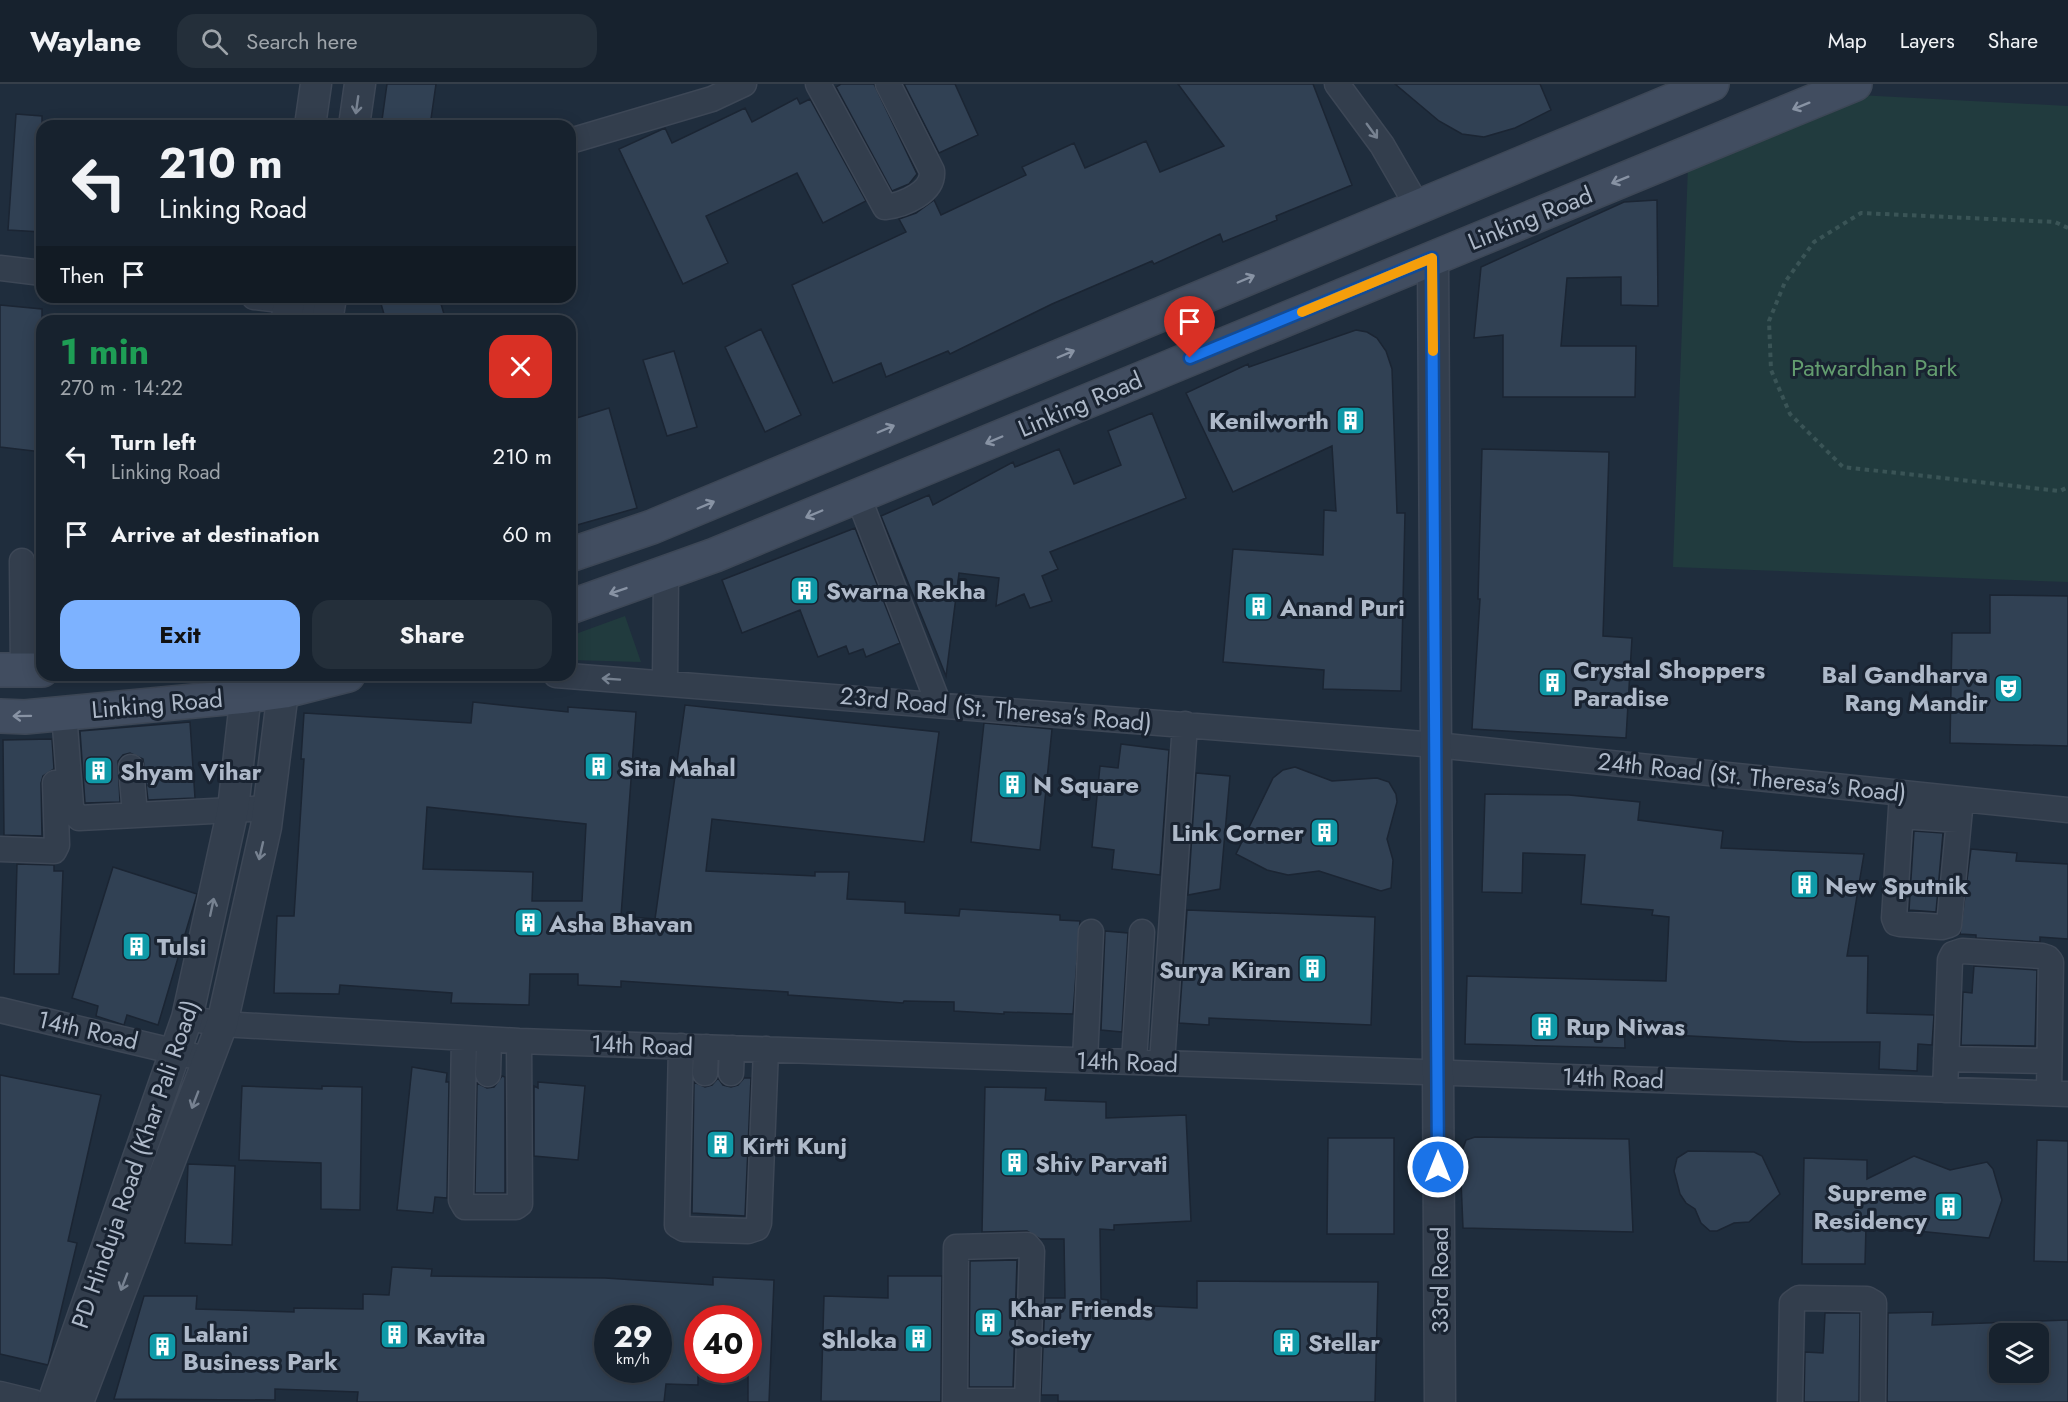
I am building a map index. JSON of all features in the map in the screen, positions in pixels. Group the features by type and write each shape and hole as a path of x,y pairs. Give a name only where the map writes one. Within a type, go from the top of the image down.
{"main road":[{"path":"576,553 652,527 1711,84"},
{"name":"Linking Road","path":"576,605 666,575 1855,84"},
{"path":"652,527 666,575"},
{"name":"Linking Road","path":"0,716 59,714 248,686 301,681"}],"street":[{"path":"311,120 316,84"},
{"path":"355,120 360,84"},
{"path":"576,139 711,91 744,84"},
{"path":"818,84 885,207 894,206 927,190 933,180 933,171 888,84"},
{"path":"1338,84 1382,145 1418,207"},
{"name":"33rd Road","path":"1432,258 1440,1402"},
{"path":"0,268 36,272"},
{"path":"288,306 329,308"},
{"path":"858,496 939,705"},
{"path":"22,561 22,670"},
{"path":"665,682 666,575"},
{"name":"23rd Road (St. Theresa's Road)","path":"576,676 1436,745"},
{"name":"PD Hinduja Road (Khar Pali Road)","path":"78,1402 222,1024 269,808 285,683"},
{"name":"PD Hinduja Road (Khar Pali Road)","path":"53,1402 178,1051 187,1018 233,809 248,686"},
{"path":"59,714 73,812 83,818 269,808"},
{"path":"0,849 51,852 56,849 59,714"},
{"path":"1162,1063 1185,724"},
{"name":"24th Road (St. Theresa's Road)","path":"1436,745 1901,804 1960,809 2068,810"},
{"path":"130,767 135,815"},
{"path":"1901,804 1894,918 1896,923 1900,924 1942,927 1950,925 1960,809"},
{"path":"1085,1060 1091,932"},
{"path":"1134,1062 1142,932"},
{"path":"1945,1090 1950,960 1953,954 1962,951 2048,958 2051,962 2049,1061 2058,1094"},
{"name":"14th Road","path":"0,1010 210,1060"},
{"name":"14th Road","path":"187,1018 222,1024 489,1040 2058,1094"},
{"path":"464,1038 461,1200 465,1207 516,1207 520,1204 519,1041"},
{"path":"488,1074 489,1040"},
{"path":"681,1046 677,1225 684,1229 754,1230 759,1223 766,1049"},
{"path":"705,1073 706,1047"},
{"path":"732,1048 732,1073"},
{"path":"1946,1059 2049,1061"},
{"path":"1027,1245 1032,1251 1027,1402 955,1402 956,1247 1027,1245"},
{"path":"1790,1402 1792,1307 1795,1299 1799,1298 1867,1299 1874,1303 1873,1402"},
{"path":"0,1394 33,1402"}],"path":[{"path":"2068,228 2055,222 1861,213 1815,242 1785,282 1769,321 1771,370 1790,414 1843,467 2060,491 2068,488"}],"green space":[{"name":"Patwardhan Park","path":"1858,95 2068,106 2068,582 1673,567 1688,166"},
{"path":"625,616 641,662 576,660 576,634"}],"building":[{"path":"387,84 436,84 431,120 382,120"},
{"path":"841,84 874,84 917,174 909,184 892,191 836,87"},
{"path":"904,84 955,84 978,135 939,153"},
{"path":"1178,84 1313,84 1352,185 1276,216 1277,220 1223,242 1220,234 1154,264 1152,261 1052,304 950,354 948,351 886,377 881,363 833,383 792,285 906,232 899,219 916,213 934,200 941,215 1026,175 1022,167 1074,143 1085,168 1146,141 1160,172 1224,146"},
{"path":"1395,84 1540,84 1551,110 1515,128 1484,137 1462,134 1439,121"},
{"path":"797,98 800,104 810,99 866,201 823,223 797,173 706,216 728,263 683,284 619,149 665,128 672,143 745,108 752,122"},
{"path":"16,114 42,116 42,120 36,120 36,232 8,230"},
{"path":"1657,200 1658,306 1621,305 1621,277 1567,278 1561,346 1636,346 1635,397 1503,397 1503,335 1474,338 1481,267 1624,202"},
{"path":"381,303 441,303 444,315 384,315"},
{"path":"0,305 42,309 42,315 36,315 36,451 0,447"},
{"path":"761,329 801,415 765,432 725,347"},
{"path":"1356,330 1367,332 1377,338 1386,351 1392,369 1397,513 1405,513 1401,691 1323,689 1324,670 1223,662 1233,549 1323,555 1324,510 1336,511 1332,446 1233,492 1186,393 1248,364 1249,367"},
{"path":"674,351 697,427 667,436 643,360"},
{"path":"609,408 637,508 576,525 576,418"},
{"path":"1152,413 1186,498 1050,552 1058,569 1042,576 1052,601 1030,608 1024,594 996,606 999,578 959,573 946,676 881,516 929,495 933,505 1013,462 1015,467 1059,449 1074,484 1121,465 1108,431"},
{"path":"1482,449 1609,452 1603,636 1632,638 1626,738 1472,729 1480,599 1478,599"},
{"name":"Swarna Rekha","path":"855,528 900,643 866,657 863,649 849,654 846,646 818,657 800,610 742,633 722,580"},
{"name":"Bal Gandharva Rang Mandir","path":"1990,595 2068,596 2068,746 1950,743 1952,633 1990,633"},
{"path":"473,702 568,712 568,707 636,712 621,916 655,919 685,705 939,732 924,842 712,819 706,871 815,876 815,872 849,872 847,899 905,902 905,913 959,916 960,909 1060,915 1060,920 1080,921 1073,1014 954,1011 954,1002 904,1001 903,1003 788,995 788,992 621,981 621,987 578,985 578,974 530,974 529,1005 451,1003 452,993 340,985 339,994 274,993 277,916 294,916 304,759 301,759 304,713 471,723","holes":["427,807 586,824 582,901 532,901 533,872 423,869"]},
{"name":"Shyam Vihar","path":"190,722 195,798 148,800 143,759 130,753 123,755 118,761 120,802 85,803 80,731"},
{"name":"N Square","path":"984,723 1052,729 1040,850 971,842"},
{"path":"52,739 54,769 43,776 41,783 42,836 4,835 3,740"},
{"path":"1121,744 1169,750 1160,875 1112,869 1114,850 1092,847 1100,766 1118,768"},
{"name":"Link Corner","path":"1295,767 1332,781 1377,778 1389,782 1396,794 1397,802 1387,839 1393,860 1391,888 1381,891 1319,871 1288,875 1267,870 1236,854 1273,778 1283,770"},
{"path":"1196,773 1230,776 1220,889 1188,895"},
{"path":"1485,794 1569,795 1640,802 1638,820 1723,831 1721,848 1864,854 1847,956 1868,956 1867,1013 1934,1015 1932,1045 1918,1044 1917,1071 1879,1069 1880,1042 1803,1042 1634,1033 1632,1024 1624,1025 1625,1048 1465,1044 1467,976 1666,981 1669,917 1652,915 1653,910 1581,904 1585,855 1523,853 1522,893 1482,892"},
{"path":"1914,831 1943,833 1936,912 1909,910"},
{"path":"1971,849 2017,853 2016,861 2068,864 2068,939 2040,937 2040,942 1976,938 1976,935 1960,934"},
{"path":"17,864 54,865 54,871 63,871 59,974 14,974"},
{"name":"Tulsi","path":"113,867 197,894 158,1025 127,1015 124,1025 96,1016 98,1006 72,998"},
{"name":"Surya Kiran","path":"1187,910 1375,917 1371,1025 1209,1018 1209,1025 1179,1023"},
{"path":"1105,931 1128,933 1122,1032 1101,1030"},
{"path":"1974,966 2037,970 2035,1046 1961,1045 1963,992 1972,993"},
{"path":"412,1067 447,1073 446,1082 449,1082 447,1198 435,1197 433,1213 397,1210"},
{"path":"0,1075 101,1095 68,1241 77,1243 48,1365 0,1354"},
{"path":"502,1076 505,1077 505,1193 475,1193 477,1083 487,1088 494,1087"},
{"name":"Kirti Kunj","path":"718,1078 723,1085 731,1087 738,1085 744,1078 751,1078 745,1216 692,1213 694,1082 705,1087 712,1085"},
{"path":"538,1082 585,1086 578,1160 534,1156 534,1086 538,1088"},
{"path":"242,1086 322,1089 322,1086 362,1087 360,1210 321,1209 321,1163 239,1160"},
{"path":"985,1087 1046,1088 1045,1100 1106,1102 1106,1118 1186,1115 1191,1221 1114,1225 1114,1230 1100,1229 1101,1299 1108,1300 1108,1304 1197,1308 1197,1281 1378,1282 1375,1402 1058,1401 1058,1395 1041,1395 1045,1298 1065,1298 1064,1239 1040,1239 1027,1231 982,1232"},
{"path":"1475,1137 1629,1139 1633,1232 1463,1228 1460,1157 1466,1140"},
{"path":"1328,1138 1394,1138 1394,1234 1327,1234"},
{"path":"2037,1140 2068,1141 2068,1262 2034,1261"},
{"path":"1688,1151 1754,1152 1762,1156 1780,1194 1749,1222 1734,1223 1717,1231 1710,1231 1701,1223 1695,1209 1686,1203 1680,1194 1674,1171 1677,1158"},
{"path":"1914,1156 1950,1170 1987,1162 1993,1169 2002,1200 1989,1238 1866,1226 1865,1264 1802,1264 1804,1158 1867,1160 1867,1179"},
{"path":"188,1164 235,1166 232,1245 185,1243"},
{"name":"Khar Friends Society","path":"1017,1260 1013,1387 969,1387 970,1261"},
{"path":"392,1267 432,1269 431,1276 605,1278 713,1285 713,1277 774,1280 769,1402 748,1402 748,1383 762,1383 762,1305 684,1305 684,1383 698,1383 698,1385 666,1384 664,1402 357,1402 358,1392 275,1389 275,1400 114,1399 144,1296 197,1296 196,1309 294,1312 294,1308 363,1309 363,1294 389,1295"},
{"path":"888,1276 942,1276 941,1402 821,1401 824,1296 888,1298"},
{"path":"1933,1312 1932,1325 2068,1320 2068,1402 1887,1402 1888,1313"},
{"path":"1825,1313 1860,1313 1859,1402 1804,1402 1805,1352 1823,1353"}],"slow traffic":[{"path":"1302,312 1432,258 1433,351"}],"place":[{"name":"Kenilworth","path":"1350,420"},
{"name":"Swarna Rekha","path":"805,590"},
{"name":"Anand Puri","path":"1259,607"},
{"name":"Crystal Shoppers Paradise","path":"1552,683"},
{"name":"Bal Gandharva Rang Mandir","path":"2009,688"},
{"name":"Sita Mahal","path":"598,767"},
{"name":"Shyam Vihar","path":"99,771"},
{"name":"N Square","path":"1012,784"},
{"name":"Link Corner","path":"1325,832"},
{"name":"New Sputnik","path":"1804,885"},
{"name":"Asha Bhavan","path":"528,923"},
{"name":"Tulsi","path":"136,946"},
{"name":"Surya Kiran","path":"1312,969"},
{"name":"Rup Niwas","path":"1545,1026"},
{"name":"Kirti Kunj","path":"721,1145"},
{"name":"Shiv Parvati","path":"1014,1163"},
{"name":"Supreme Residency","path":"1948,1206"},
{"name":"Khar Friends Society","path":"989,1322"},
{"name":"Kavita","path":"395,1335"},
{"name":"Shloka","path":"918,1339"},
{"name":"Stellar","path":"1287,1342"},
{"name":"Lalani Business Park","path":"162,1347"}],"route":[{"path":"1190,358 1432,258 1438,1167"}]}
